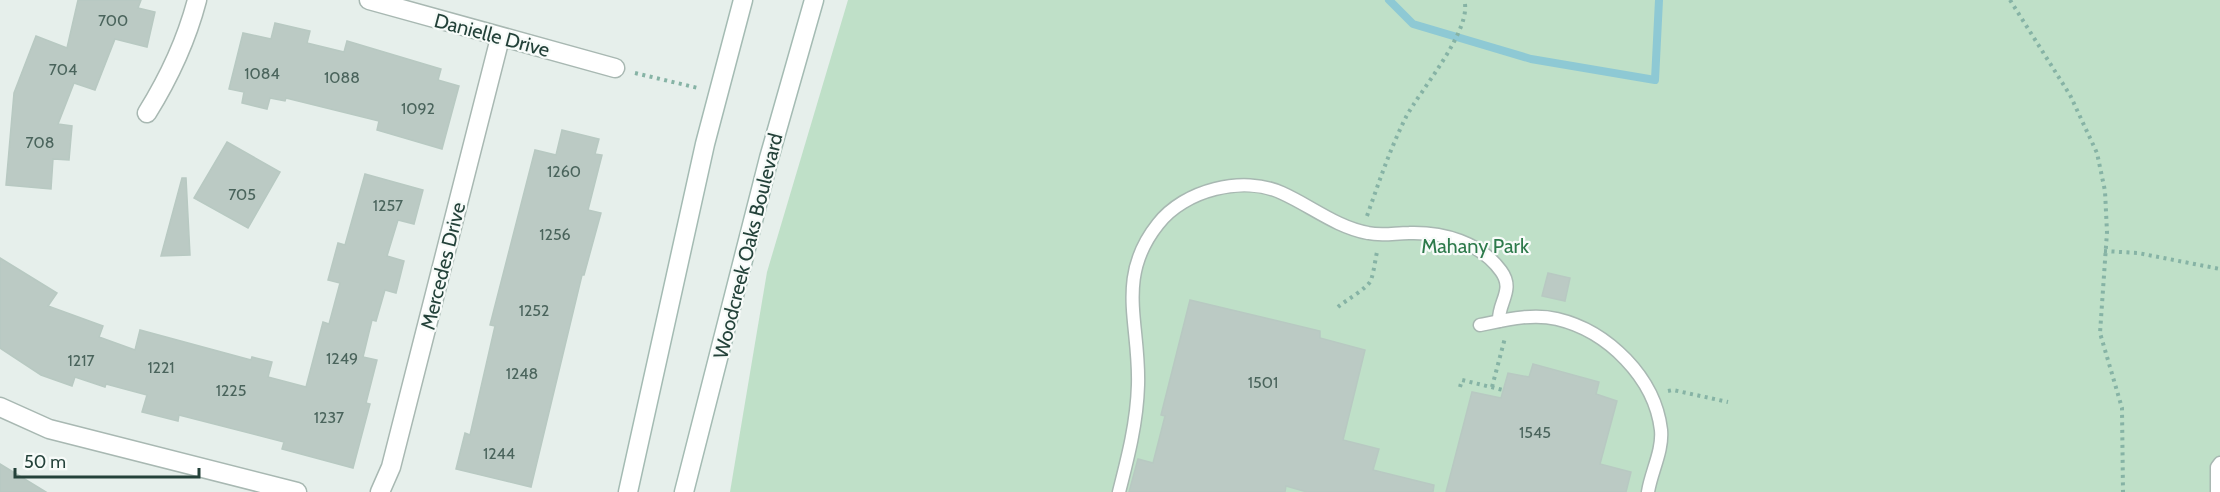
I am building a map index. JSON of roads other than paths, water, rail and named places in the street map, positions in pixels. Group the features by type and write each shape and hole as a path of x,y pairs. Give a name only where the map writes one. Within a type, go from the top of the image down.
{"street":[{"path":"147,114 173,72 187,38 197,0"},
{"name":"Danielle Drive","path":"369,0 615,68"},
{"path":"628,492 719,93 743,0"},
{"name":"Woodcreek Oaks Boulevard","path":"684,492 770,158 814,0"},
{"name":"Mercedes Drive","path":"380,492 392,467 501,38"},
{"path":"0,407 49,429 297,492"}],"lane":[{"path":"1119,492 1131,444 1138,399 1137,340 1131,279 1140,251 1158,223 1194,196 1224,189 1260,187 1281,192 1327,218 1358,231 1389,234 1425,232 1477,247 1502,271 1509,286 1506,297 1499,308 1504,320"},
{"path":"1480,325 1538,317 1558,319 1580,327 1616,350 1643,380 1652,397 1661,431 1659,454 1648,492"},
{"path":"2217,492 2217,467 2220,463"}],"waterway":[{"path":"1389,0 1413,24 1531,59 1655,80 1659,0"}],"park label":[{"name":"Mahany Park","path":"1475,246"}]}
